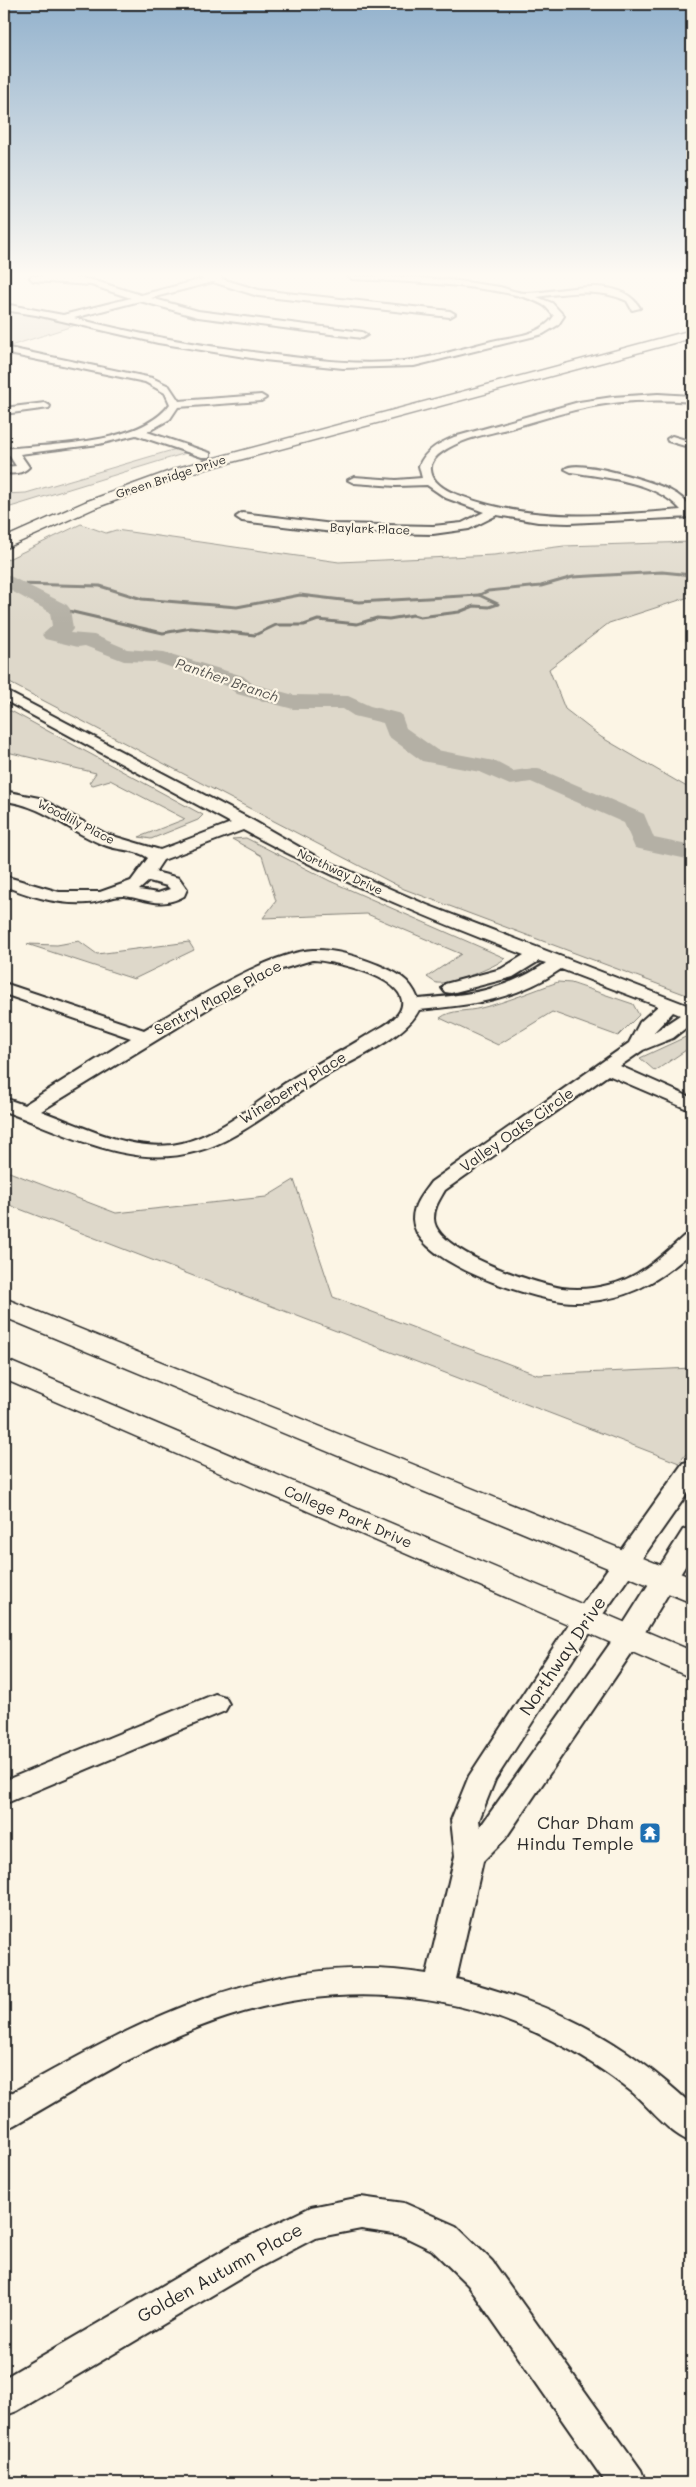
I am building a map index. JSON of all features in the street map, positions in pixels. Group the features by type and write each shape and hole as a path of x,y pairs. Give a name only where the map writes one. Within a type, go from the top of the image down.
{"main road":[{"name":"Green Bridge Drive","path":"4,530 101,488 206,454 441,392"},
{"name":"Green Bridge Drive","path":"4,544 119,493 221,460 475,392"},
{"path":"119,493 162,474 211,459 212,456 206,454"},
{"path":"4,1308 678,1585"},
{"name":"College Park Drive","path":"4,1368 692,1665"}],"street":[{"path":"8,452 100,441 137,432 166,418 174,410 175,404 168,392"},
{"path":"641,392 643,398"},
{"path":"662,392 663,398"},
{"path":"175,404 261,398"},
{"path":"691,513 570,520 496,511 457,499 444,492 429,481 424,469 426,461 436,451 450,443 580,405 643,398 692,399"},
{"path":"4,411 44,406"},
{"path":"137,432 206,454"},
{"path":"672,439 692,445"},
{"path":"4,470 14,471 23,468 8,452"},
{"path":"571,469 616,476 636,482 676,498 691,513"},
{"path":"354,480 396,483 429,481"},
{"name":"Baylark Place","path":"242,517 326,528 433,530 465,526 496,511"},
{"name":"Northway Drive","path":"4,694 246,823 309,859 421,909 692,1014"},
{"name":"Woodlily Place","path":"4,796 35,801 102,838 152,854"},
{"path":"4,881 48,896 77,900 101,897 124,891 138,883 146,875 152,854 230,815"},
{"path":"152,854 246,823"},
{"path":"124,891 153,899 166,898 178,892 179,889 173,882 146,875"},
{"path":"410,998 480,982 507,973 536,955"},
{"name":"Sentry Maple Place","path":"26,1112 146,1037 279,964 304,956 345,957 393,978 410,998"},
{"path":"410,998 461,1000 503,992 531,981 558,963"},
{"path":"4,988 146,1037"},
{"name":"Wineberry Place","path":"4,1104 120,1147 147,1152 163,1152 194,1146 217,1137 325,1066 395,1026 409,1012 410,998"},
{"name":"Valley Oaks Circle","path":"636,1046 647,1026 670,1005"},
{"name":"Valley Oaks Circle","path":"692,1014 666,1034 636,1046 438,1186 425,1205 424,1217 426,1230 445,1252 462,1262 541,1291 565,1295 591,1295 633,1285 651,1275 692,1241"},
{"path":"606,1067 692,1105"},
{"name":"Northway Drive","path":"438,1990 470,1856 466,1820 483,1776 585,1620 692,1470"},
{"path":"470,1856 495,1831 628,1638 678,1585 692,1536"},
{"path":"4,1793 215,1704"},
{"path":"4,2114 119,2050 186,2019 227,2004 316,1984 350,1981 402,1984 472,1995 516,2010 579,2038 620,2064 658,2093 692,2127"},
{"name":"Golden Autumn Place","path":"4,2398 246,2256 311,2223 361,2213 404,2219 444,2238 480,2273 628,2483"}],"shaded area":[{"path":"176,449 186,453 4,509 4,494 26,493"},
{"path":"81,524 106,533 116,530 339,562 494,555 564,546 692,542 692,596 609,623 549,669 565,709 601,737 692,790 692,997 404,889 4,680 4,561"},
{"path":"11,711 203,815 198,820 151,839 139,837 185,819 110,780 93,785 89,783 96,773 7,752 4,753 4,712"},
{"path":"246,838 330,881 505,958 493,966 472,975 437,983 427,977 461,954 367,914 263,918 276,901 262,856 232,839"},
{"path":"79,941 97,954 189,942 194,950 134,979 27,944 57,945"},
{"path":"558,982 571,983 633,1004 639,1015 618,1036 552,1012 498,1045 440,1018 450,1013 500,1003"},
{"path":"692,1034 692,1046 655,1071 640,1058"},
{"path":"4,1170 116,1213 266,1197 294,1180 333,1297 538,1375 692,1368 692,1446 679,1463 4,1203"}],"waterway":[{"path":"479,595 488,591 541,586 573,577 662,572 692,575"},
{"name":"Panther Branch","path":"4,579 60,609 63,629 52,635 78,641 87,639 124,655 157,656 235,681 245,689 293,702 348,703 362,711 393,719 396,731 430,756 486,766 510,778 534,775 635,819 644,843 692,853"},
{"path":"14,584 100,586 142,599 237,607 300,595 359,602 479,595"},
{"path":"60,609 163,633 191,628 255,635 276,625 304,625 318,620 357,624 377,618 389,619 413,615 420,617 459,612 474,606 489,607 498,604 479,595"}],"place":[{"name":"Char Dham Hindu Temple","path":"650,1833"}]}
